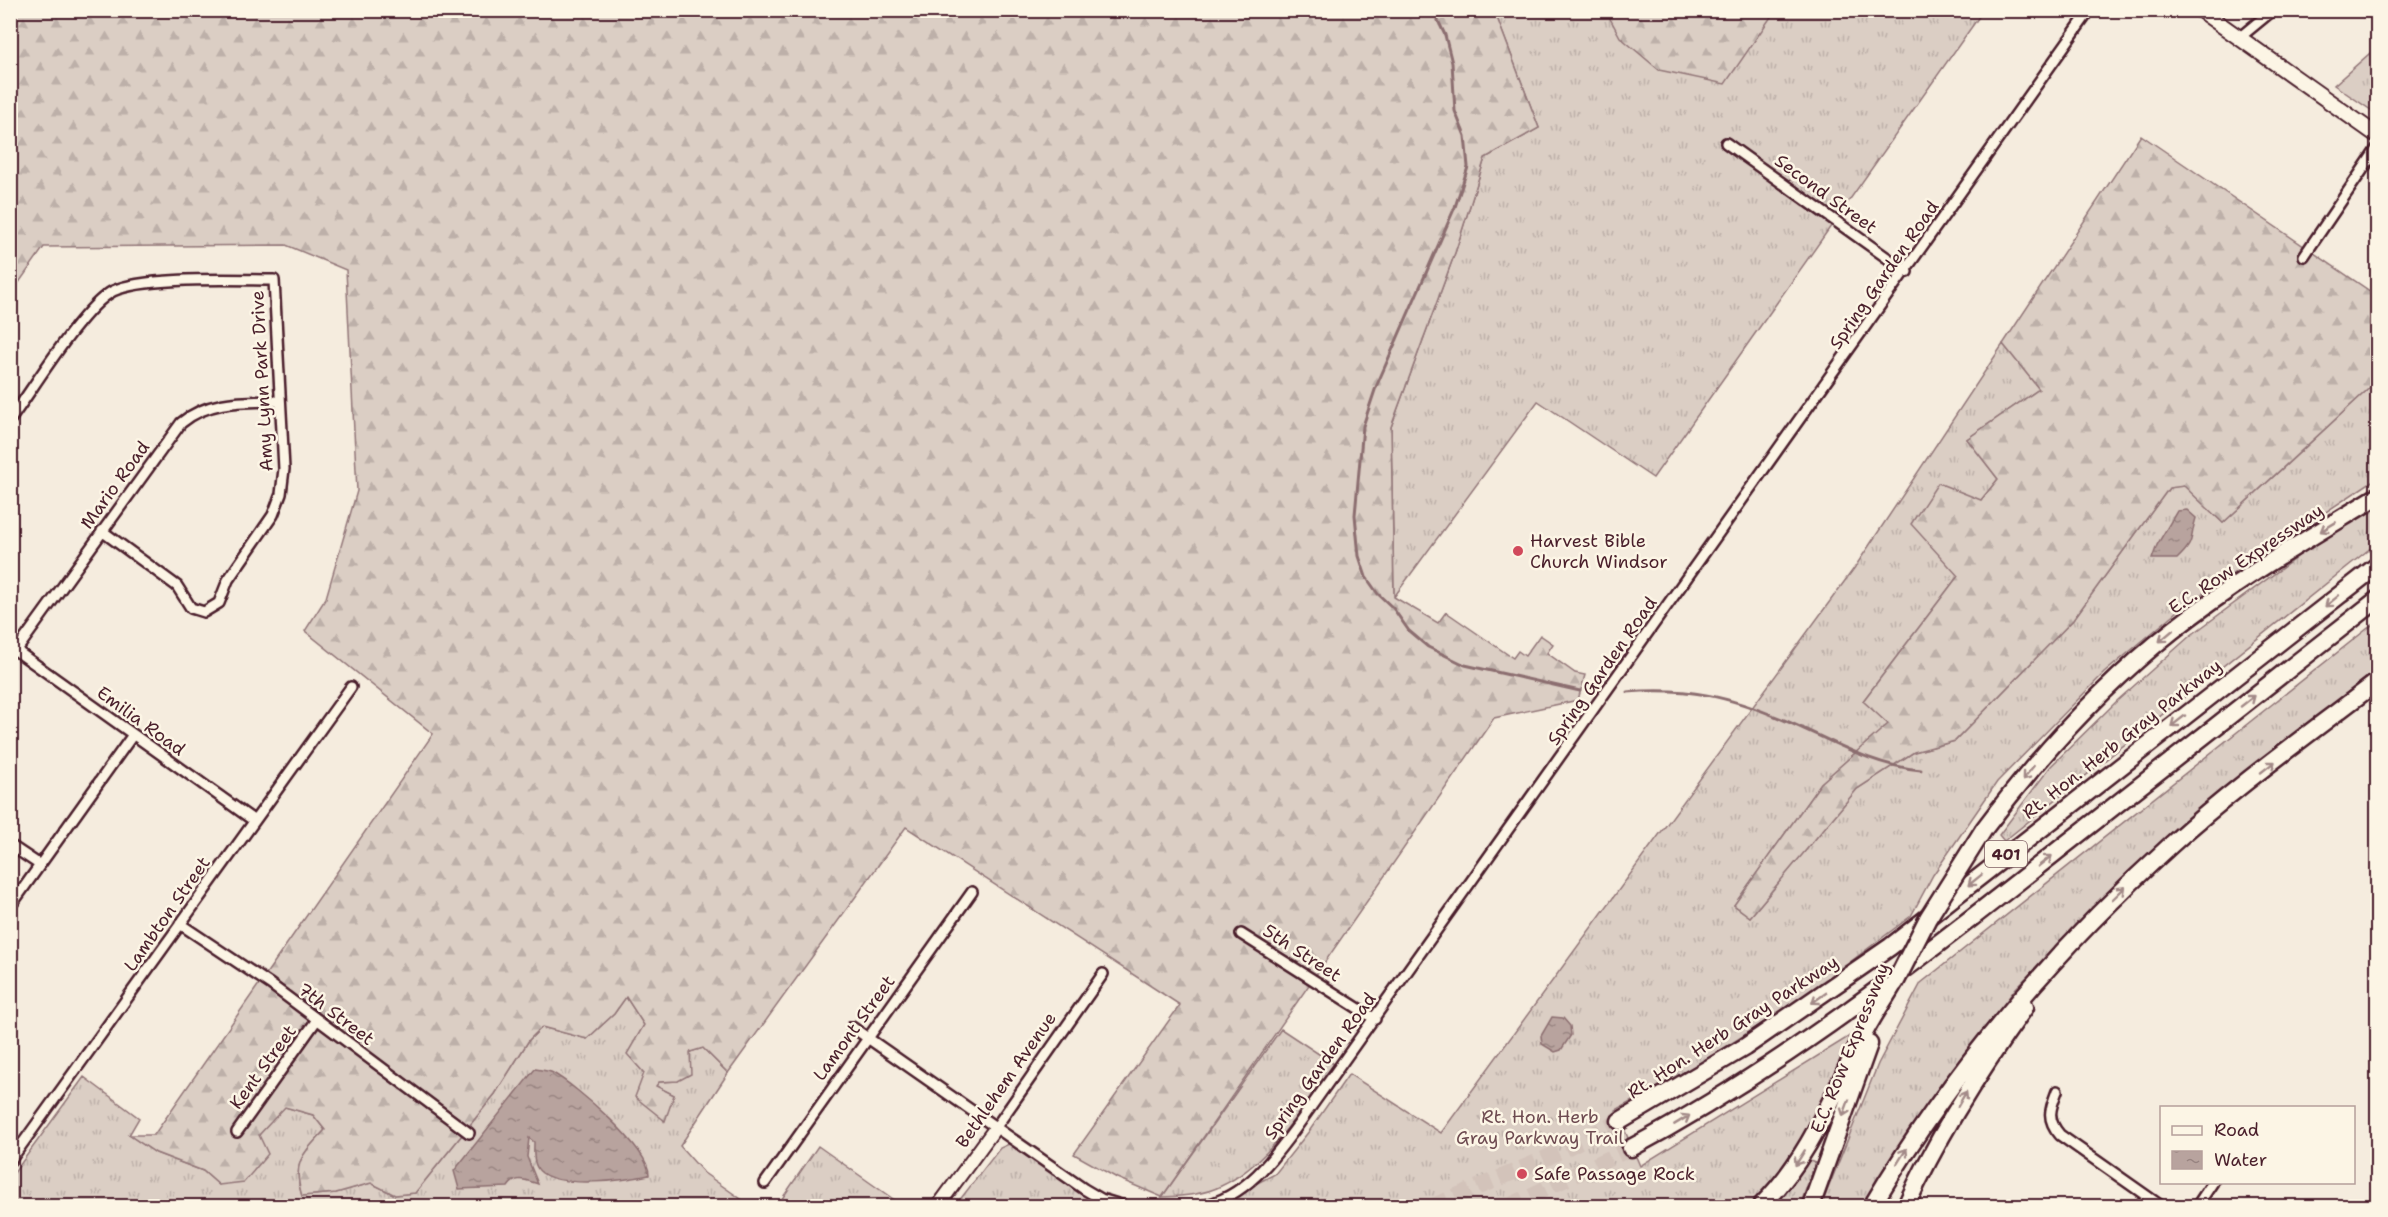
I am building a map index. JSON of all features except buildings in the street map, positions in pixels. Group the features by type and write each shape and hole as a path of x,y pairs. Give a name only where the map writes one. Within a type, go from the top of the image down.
{"highway":[{"name":"E.C. Row Expressway","path":"1811,1206 1860,1051 1928,918 1984,829 2063,732 2120,676 2171,632 2247,577 2378,496"},
{"name":"Rt. Hon. Herb Gray Parkway","path":"1620,1121 1745,1047 1890,948 2378,565"},
{"name":"401","path":"1631,1148 1754,1077 1840,1019 1952,935 2378,599"},
{"path":"1872,1206 1918,1132 1983,1043 2022,994 2091,921 2210,812 2378,681"},
{"path":"1906,1206 1935,1146 1967,1090 2091,921"},
{"path":"1761,1206 1790,1174 1860,1051"}],"main road":[{"path":"2200,10 2378,136"}],"street":[{"name":"Spring Garden Road","path":"1201,1206 1223,1198 1244,1186 1264,1169 1375,1019 1907,272 2090,10"},
{"path":"2239,38 2273,10"},
{"name":"Second Street","path":"1726,143 1907,272"},
{"path":"2304,256 2378,147"},
{"name":"Amy Lynn Park Drive","path":"10,420 90,309 115,290 140,284 274,280 284,469 278,504 228,580 215,608 204,612 191,608 177,586 102,531"},
{"name":"Mario Road","path":"13,649 164,445 191,415 225,403 280,401"},
{"name":"Emilia Road","path":"13,649 132,736 253,820"},
{"name":"Lambton Street","path":"10,1161 253,820 351,687"},
{"path":"10,907 132,736"},
{"path":"10,844 39,865"},
{"name":"Lamont Street","path":"765,1183 972,892"},
{"name":"7th Street","path":"180,924 270,984 316,1021 470,1133"},
{"name":"5th Street","path":"1241,934 1375,1019"},
{"name":"Bethlehem Avenue","path":"938,1206 1102,974"},
{"name":"Kent Street","path":"237,1132 316,1021"},
{"path":"852,1027 1084,1189 1101,1199 1124,1206"},
{"path":"2057,1091 2049,1111 2051,1125 2060,1135 2161,1206"},
{"path":"2197,1206 2212,1184"}],"green space":[{"path":"11,11 1490,11 1496,15 1539,128 1485,158 1456,250 1391,427 1394,597 1438,623 1446,612 1513,658 1518,651 1525,656 1540,635 1553,644 1547,653 1575,673 1585,675 1578,700 1494,718 1162,1197 1117,1178 1074,1154 1180,1005 906,827 728,1073 703,1048 690,1052 691,1074 678,1081 659,1082 656,1086 674,1095 665,1121 635,1097 644,1073 627,1054 644,1025 626,997 614,1014 587,1039 542,1027 529,1040 495,1094 415,1193 395,1195 371,1183 336,1193 302,1196 298,1175 301,1160 325,1130 313,1115 285,1107 259,1135 268,1154 244,1182 219,1185 203,1171 156,1153 129,1135 154,1135 433,734 305,631 326,598 357,491 346,270 286,245 44,247 11,294"},
{"path":"1490,11 1983,11 1653,478 1538,401 1394,597 1391,427 1456,250 1485,158 1539,128 1496,15"},
{"path":"1606,11 1775,11 1725,84 1659,70 1620,37"},
{"path":"2377,47 2377,114 2334,85"},
{"path":"2141,135 2377,296 2377,381 2223,523 2184,486 2169,488 2073,620 1955,741 1914,752 1857,789 1750,917 1734,905 1821,783 1888,724 1863,701 1958,576 1911,524 1938,483 1981,500 1998,479 1967,439 2039,389 2003,344"},
{"name":"Rt. Hon. Herb Gray Parkway Trail","path":"2003,344 2039,389 1967,439 1998,479 1981,500 1958,576 1863,701 1889,724 1821,783 1734,905 1750,917 1857,789 1914,752 1955,741 2073,620 2169,488 2184,485 2223,523 2377,381 2377,478 2184,606 2104,673 1997,782 1933,875 1911,916 1801,999 1699,1064 1616,1110 1640,1166 1853,1034 1805,1136 1786,1164 1749,1205 1213,1206 1275,1174 1310,1130 1349,1074 1441,1133 1855,567"},
{"path":"2377,507 2377,543 2004,841 1999,835 2051,766 2118,700 2190,636 2312,546"},
{"path":"2377,621 2377,669 2175,828 2016,988 1927,1106 1863,1206 1821,1206 1878,1064 1921,983"},
{"path":"626,997 644,1025 628,1054 644,1073 664,1121 674,1095 656,1086 659,1082 678,1081 690,1052 703,1048 728,1073 680,1146 704,1173 751,1206 11,1206 11,1177 84,1077 139,1118 129,1135 156,1153 203,1171 219,1185 274,1116 285,1107 313,1115 325,1130 301,1160 298,1175 302,1196 336,1193 371,1183 395,1195 415,1193 495,1094 529,1040 542,1027 587,1039 614,1014"},
{"path":"1281,1029 1334,1064 1284,1132 1255,1163 1239,1176 1207,1191 1162,1197"},
{"path":"1009,1144 1094,1201 1108,1206 955,1206 1000,1148"},
{"path":"818,1146 903,1206 777,1206"},
{"path":"1807,1160 1815,1163 1800,1206 1770,1206"}],"water":[{"path":"2187,510 2196,518 2187,548 2177,559 2152,559 2157,545 2177,511"},
{"path":"1552,1017 1563,1018 1570,1026 1571,1035 1561,1050 1555,1052 1542,1044 1541,1036"},
{"path":"535,1069 551,1072 594,1104 638,1150 649,1175 594,1182 552,1178 542,1173 537,1167 534,1159 534,1142 529,1138 527,1157 538,1184 518,1180 508,1187 459,1189 454,1171"}],"waterway":[{"path":"1433,10 1445,35 1452,63 1455,111 1465,136 1468,167 1455,207 1376,387 1363,426 1355,515 1359,556 1366,577 1378,594 1393,608 1409,631 1428,647 1465,665 1580,691"},
{"path":"1627,692 1689,692 1726,699 1784,720 1851,751 1885,763 1921,770"}],"tunnel":[{"path":"1433,1206 1542,1160 1620,1121"},
{"path":"1509,1206 1631,1148"}],"place":[{"name":"Harvest Bible Church Windsor","path":"1518,551"},
{"name":"Safe Passage Rock","path":"1522,1174"}]}
